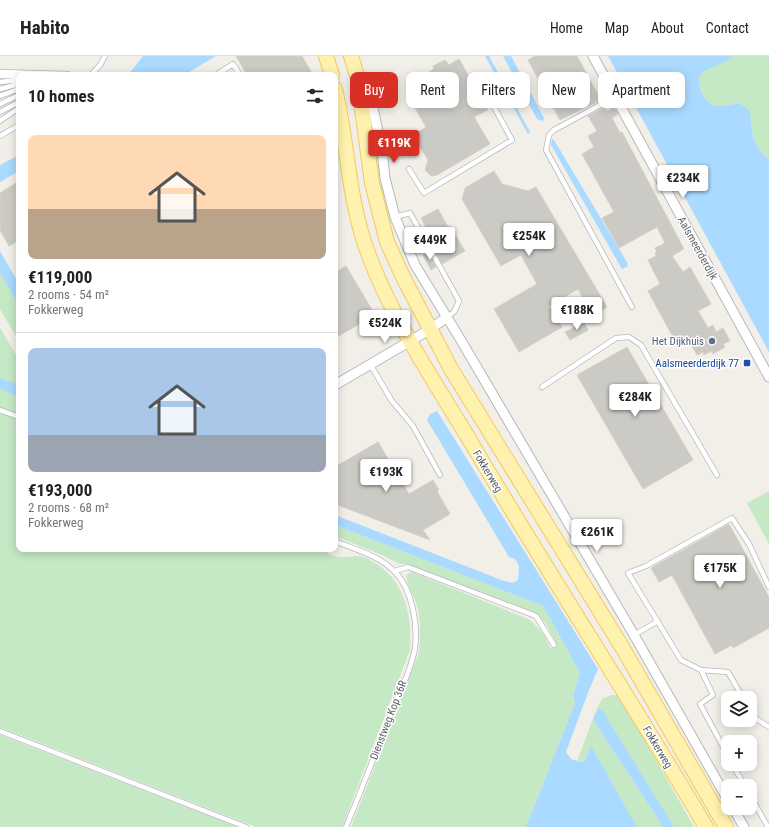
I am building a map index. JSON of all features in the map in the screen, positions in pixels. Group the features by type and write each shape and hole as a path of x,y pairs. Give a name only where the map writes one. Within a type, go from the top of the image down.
{"main road":[{"path":"326,56 331,72"},
{"name":"Fokkerweg","path":"351,56 356,72"},
{"name":"Fokkerweg","path":"338,102 357,216 367,251 382,288 410,340 517,520 604,656 706,827"},
{"name":"Fokkerweg","path":"362,108 372,183 387,242 429,330 520,484 622,647 726,827"}],"street":[{"name":"Aalsmeerderdijk","path":"593,56 601,72"},
{"name":"Fokkerweg","path":"373,108 382,151 385,178 395,217 414,265 447,317 634,635 721,788"},
{"name":"Aalsmeerderdijk","path":"621,108 769,377"},
{"path":"338,382 429,330 447,317"},
{"path":"737,815 744,827"}],"lane":[{"path":"93,72 100,65 105,56"},
{"path":"221,72 233,64 238,72"},
{"path":"0,72 16,73"},
{"path":"0,76 16,76"},
{"path":"0,82 16,80"},
{"path":"0,89 16,85"},
{"path":"0,96 16,90"},
{"path":"0,104 16,96"},
{"path":"0,112 16,104"},
{"path":"598,107 549,134 546,150 632,307"},
{"path":"409,169 424,193 512,140 495,108"},
{"path":"0,121 16,110"},
{"path":"0,136 16,127"},
{"path":"395,217 410,212 459,301 454,312 447,317"},
{"path":"542,387 616,338 629,337 641,345 717,475"},
{"path":"370,364 392,401 413,426 440,475"},
{"path":"0,410 16,416"},
{"path":"739,691 728,672 701,670 681,660 628,573 646,566 732,518 749,544 769,587"},
{"path":"338,542 379,559 395,571 408,567 536,616 554,645"},
{"name":"Dienstweg Kop 36R","path":"346,827 402,686 414,649 416,621 403,581 395,571"},
{"path":"634,635 658,621"},
{"path":"701,670 713,695 700,704 721,743"},
{"path":"757,719 769,727"},
{"path":"0,731 246,827"},
{"path":"757,807 768,827"}],"green space":[{"path":"733,56 769,56 769,159 759,150 756,144 752,131 749,111 739,103 725,106 712,105 705,98 700,88 699,80 701,74 727,61"},
{"path":"0,273 16,301 16,336 0,309"},
{"path":"0,328 16,355 16,552 327,552 333,556 339,557 359,556 375,563 385,571 394,580 405,601 410,625 410,650 342,827 256,827 0,727"},
{"path":"769,491 769,544 747,503"},
{"path":"338,526 543,606 580,673 573,696 575,703 526,827 351,827 419,653 419,613 408,584 407,574 412,572 530,620 543,633 551,649 557,646 544,621 529,610 408,564 400,564 338,537"},
{"path":"611,695 619,695 694,827 674,827 598,709 595,712 602,699"},
{"path":"594,716 594,721 663,827 637,827 591,747 585,760 577,762"},
{"path":"0,735 238,827 0,827"}],"water":[{"path":"143,56 216,56 189,72 130,72"},
{"path":"485,56 489,56 498,72 494,72"},
{"path":"503,56 511,56 520,72 512,72"},
{"path":"608,56 733,56 727,61 701,74 699,80 700,88 705,98 712,105 725,106 739,103 750,111 752,131 756,144 759,150 769,159 769,352 636,108 685,108 685,72 617,72"},
{"path":"530,92 544,118 543,121 537,119 530,106"},
{"path":"514,108 517,108 530,132 528,134"},
{"path":"552,139 628,264 627,267 622,269 551,145"},
{"path":"16,157 16,173 0,182 0,165"},
{"path":"0,251 16,279 16,301 0,273"},
{"path":"0,378 16,384 16,396 0,389"},
{"path":"437,411 598,669 566,752 571,759 580,762 585,760 591,746 637,827 526,827 575,703 573,696 580,673 543,606 338,526 338,516 504,581 513,583 518,580 519,566 515,559 509,557 427,420 430,414"},
{"path":"598,709 602,710 674,827 663,827 594,721 594,716"}],"building":[{"path":"236,56 302,56 311,72 245,72"},
{"path":"535,56 577,56 586,72 538,72 538,79 528,60"},
{"path":"459,59 467,73 467,108 487,108 488,110 474,117 490,144 437,175 431,176 425,170 428,160 413,135 426,127 415,108 459,108 459,72 429,72 434,69 433,66 445,60 449,65"},
{"path":"590,80 598,94 598,101 590,105"},
{"path":"554,108 585,108 560,120"},
{"path":"603,108 606,108 607,111 615,108 618,114 612,118 620,133 622,132 684,249 672,256 683,272 690,267 711,304 698,311 708,328 713,325 716,332 723,328 730,341 723,344 725,347 713,354 711,351 704,355 703,352 697,355 690,343 684,345 680,337 674,339 648,291 660,284 648,260 656,256 655,253 657,252 655,248 665,243 657,227 619,248 602,218 614,212 582,154 594,147 588,136 597,131 588,116"},
{"path":"494,171 502,184 528,191 536,187 607,307 593,316 578,289 549,306 562,327 519,352 494,309 537,284 521,255 501,266 462,199 465,188"},
{"path":"16,183 16,242 9,246 0,230 0,193"},
{"path":"438,209 448,227 450,226 465,251 442,264 434,249 436,248 431,237 421,218"},
{"path":"428,253 436,267 431,270 423,255"},
{"path":"346,266 375,315 338,336 338,271"},
{"path":"584,322 588,330 570,340 565,332"},
{"path":"627,347 693,460 643,489 577,375"},
{"path":"378,442 409,494 433,480 439,490 437,491 450,514 423,530 430,540 338,505 338,465"},
{"path":"729,524 769,597 769,628 733,648 732,645 715,654 672,575 659,582 651,568"}],"place":[{"name":"Het Dijkhuis","path":"712,341"},
{"name":"Aalsmeerderdijk 77","path":"747,363"}]}
